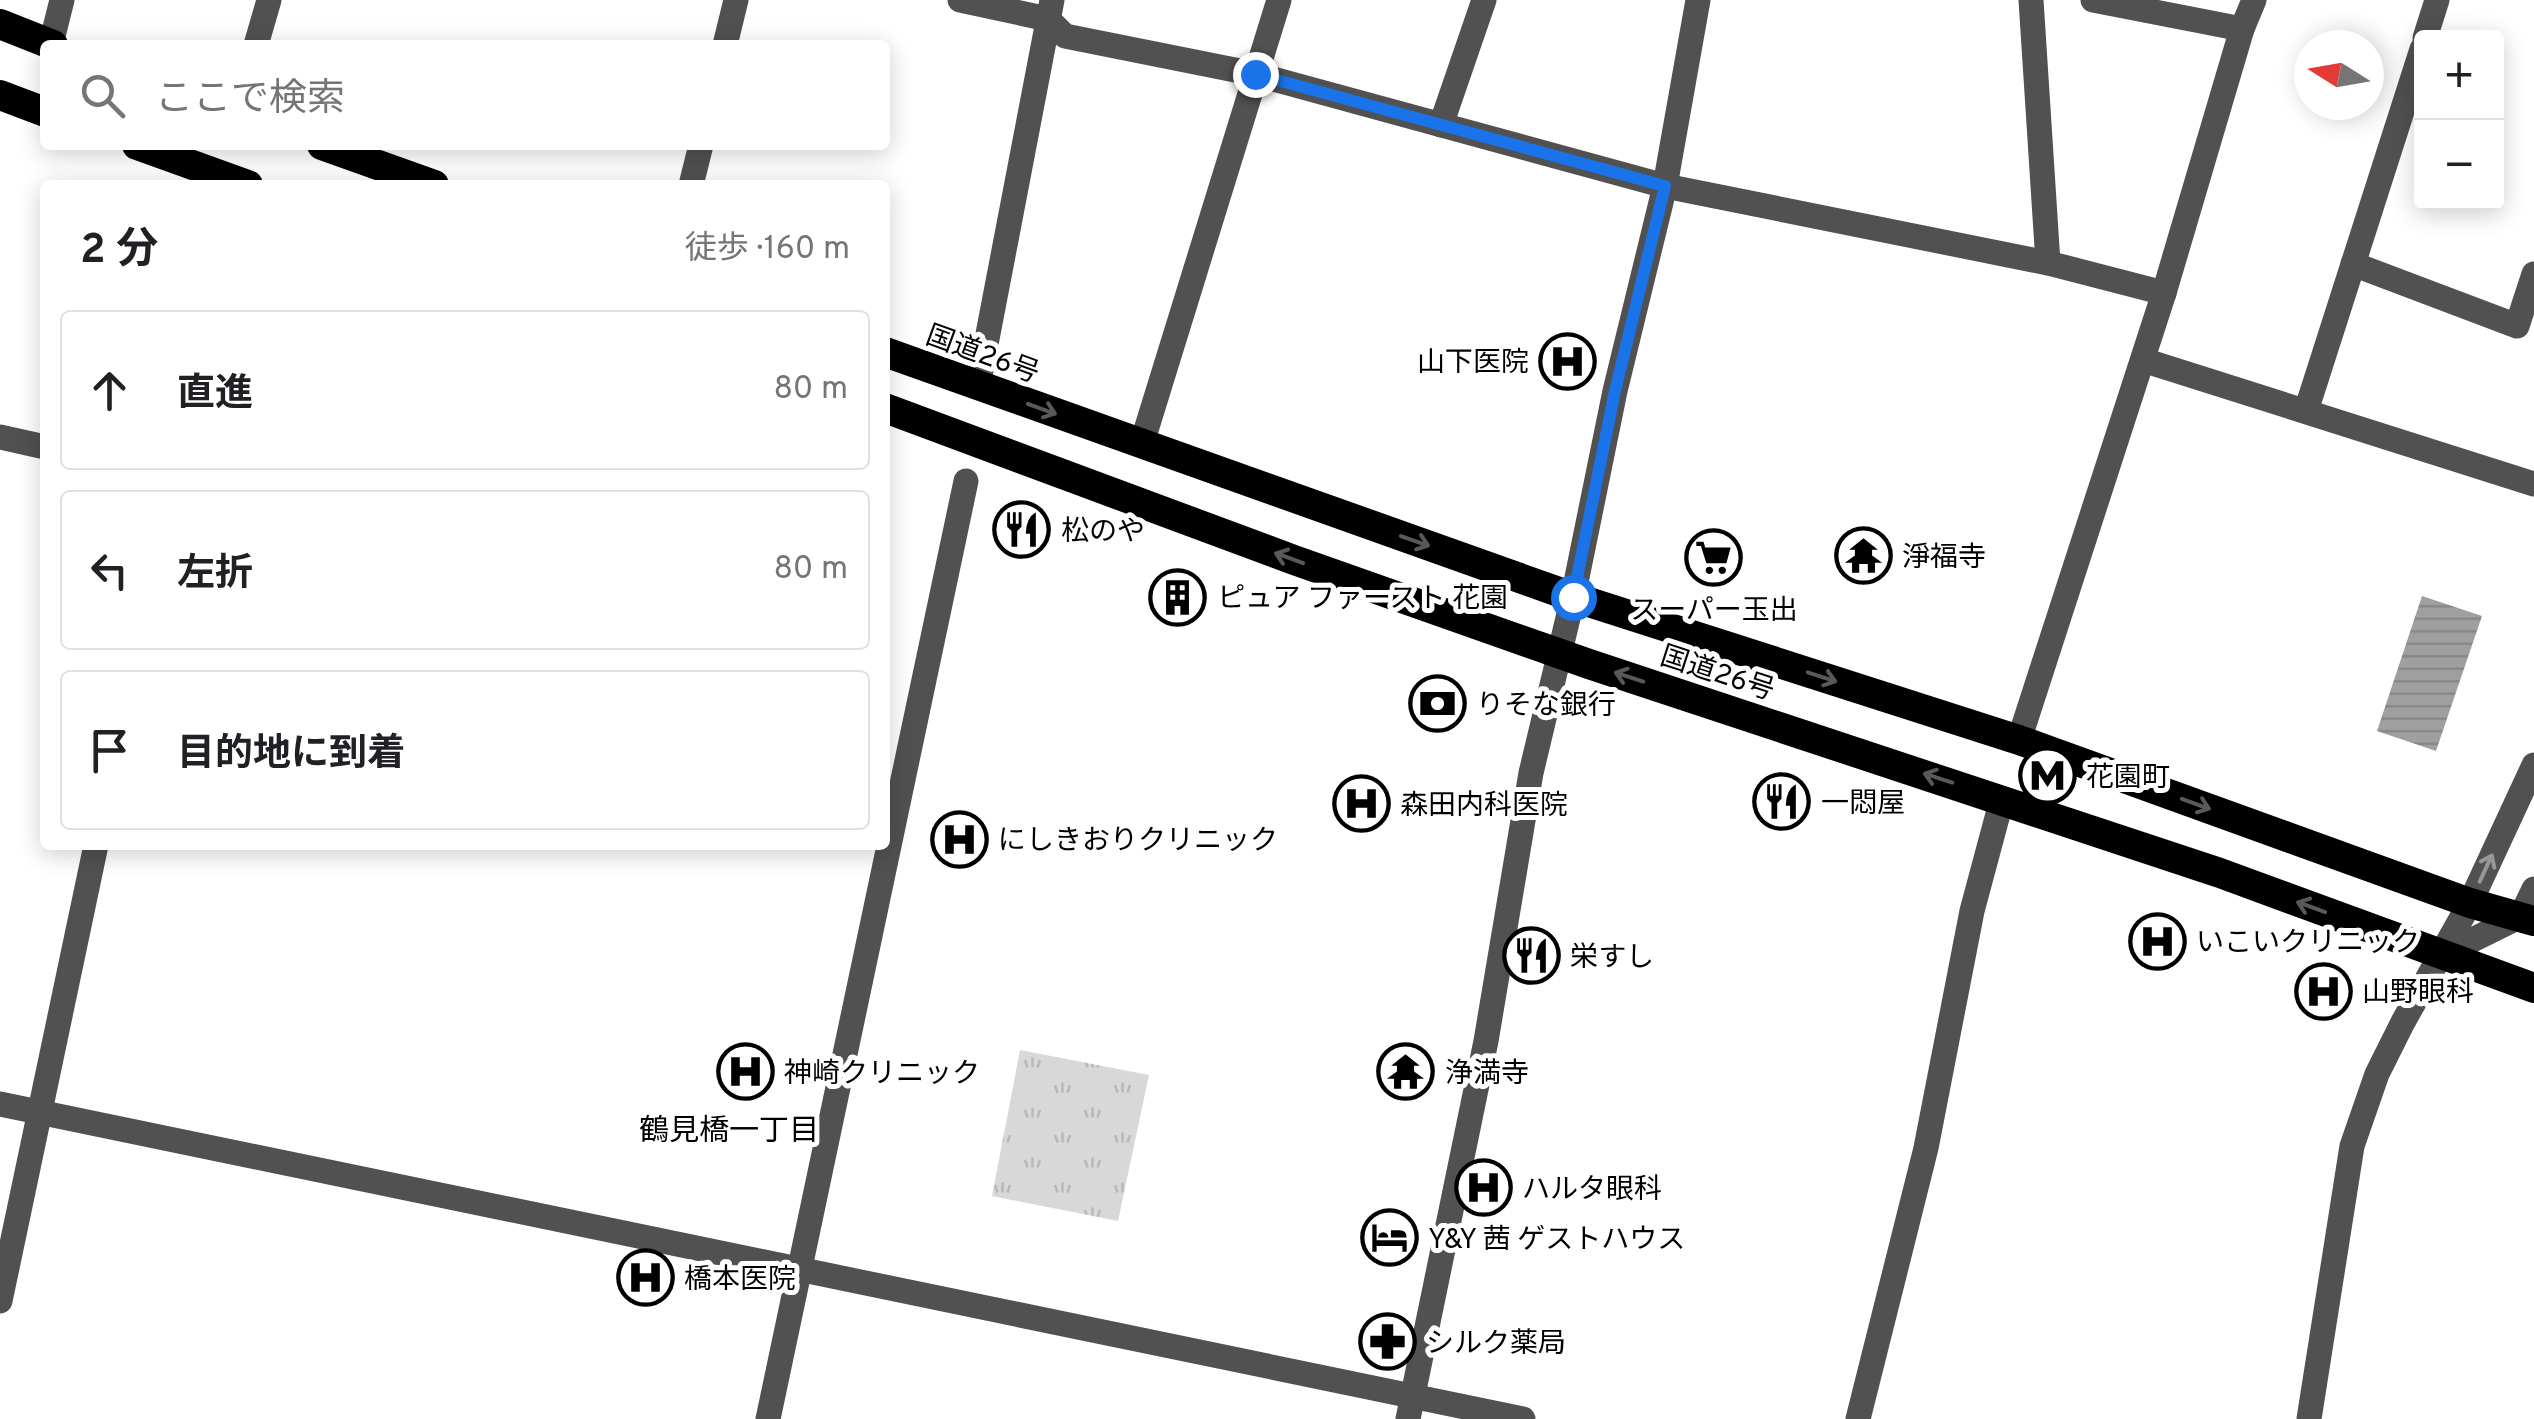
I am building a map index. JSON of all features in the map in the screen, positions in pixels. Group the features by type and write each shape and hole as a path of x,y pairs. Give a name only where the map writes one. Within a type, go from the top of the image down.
{"highway":[{"path":"0,24 42,40"},
{"path":"0,95 40,110"},
{"path":"149,150 224,180"},
{"path":"336,150 420,180"},
{"name":"国道26号","path":"890,354 1573,597 2019,740 2470,903 2530,909"},
{"name":"国道26号","path":"890,410 1276,554 1559,653 2220,873 2534,988"}],"street":[{"path":"53,40 62,0"},
{"path":"258,40 270,0"},
{"path":"726,40 736,0"},
{"path":"960,0 1050,9"},
{"path":"1142,443 1279,0"},
{"path":"1442,125 1484,0"},
{"path":"1410,1408 1486,1042 1531,773 1573,597 1615,391 1665,186 1698,0"},
{"path":"2031,0 2048,263"},
{"path":"2094,0 2242,29"},
{"path":"2019,740 2143,360 2254,0"},
{"path":"2428,30 2437,0"},
{"path":"1050,9 1065,36 1255,74 1665,186 2048,263 2164,293"},
{"path":"978,386 1050,9"},
{"path":"2306,411 2414,74"},
{"path":"692,180 700,150"},
{"path":"2353,264 2517,326 2534,274"},
{"path":"2143,360 2534,484"},
{"path":"0,437 40,445"},
{"path":"890,842 966,481"},
{"path":"2309,1419 2352,1146 2402,1022 2470,903 2534,765"},
{"path":"1858,1419 1926,1148 1972,910 2002,799"},
{"path":"0,1302 95,850"},
{"path":"768,1419 888,850"},
{"path":"2442,955 2530,909"},
{"path":"0,1104 851,1280 1410,1408 1523,1419"}],"green space":[{"path":"1020,1050 1149,1075 1118,1221 992,1196"}],"shaded area":[{"path":"2422,596 2482,616 2436,751 2377,731"}],"place":[{"name":"山下医院","path":"1568,361"},
{"name":"松のや","path":"1022,530"},
{"name":"淨福寺","path":"1863,556"},
{"name":"スーパー玉出","path":"1714,558"},
{"name":"ピュア ファースト 花園","path":"1178,597"},
{"name":"りそな銀行","path":"1437,704"},
{"name":"花園町","path":"2047,776"},
{"name":"一悶屋","path":"1782,802"},
{"name":"森田内科医院","path":"1361,804"},
{"name":"にしきおりクリニック","path":"959,839"},
{"name":"いこいクリニック","path":"2157,941"},
{"name":"栄すし","path":"1531,956"},
{"name":"山野眼科","path":"2323,991"},
{"name":"神崎クリニック","path":"745,1072"},
{"name":"浄満寺","path":"1406,1072"},
{"name":"ハルタ眼科","path":"1483,1188"},
{"name":"Y&Y 茜 ゲストハウス","path":"1389,1238"},
{"name":"橋本医院","path":"645,1278"},
{"name":"シルク薬局","path":"1387,1342"}],"district":[{"name":"鶴見橋一丁目","path":"729,1130"}],"route":[{"path":"1255,74 1665,186 1615,391 1573,597"}]}
